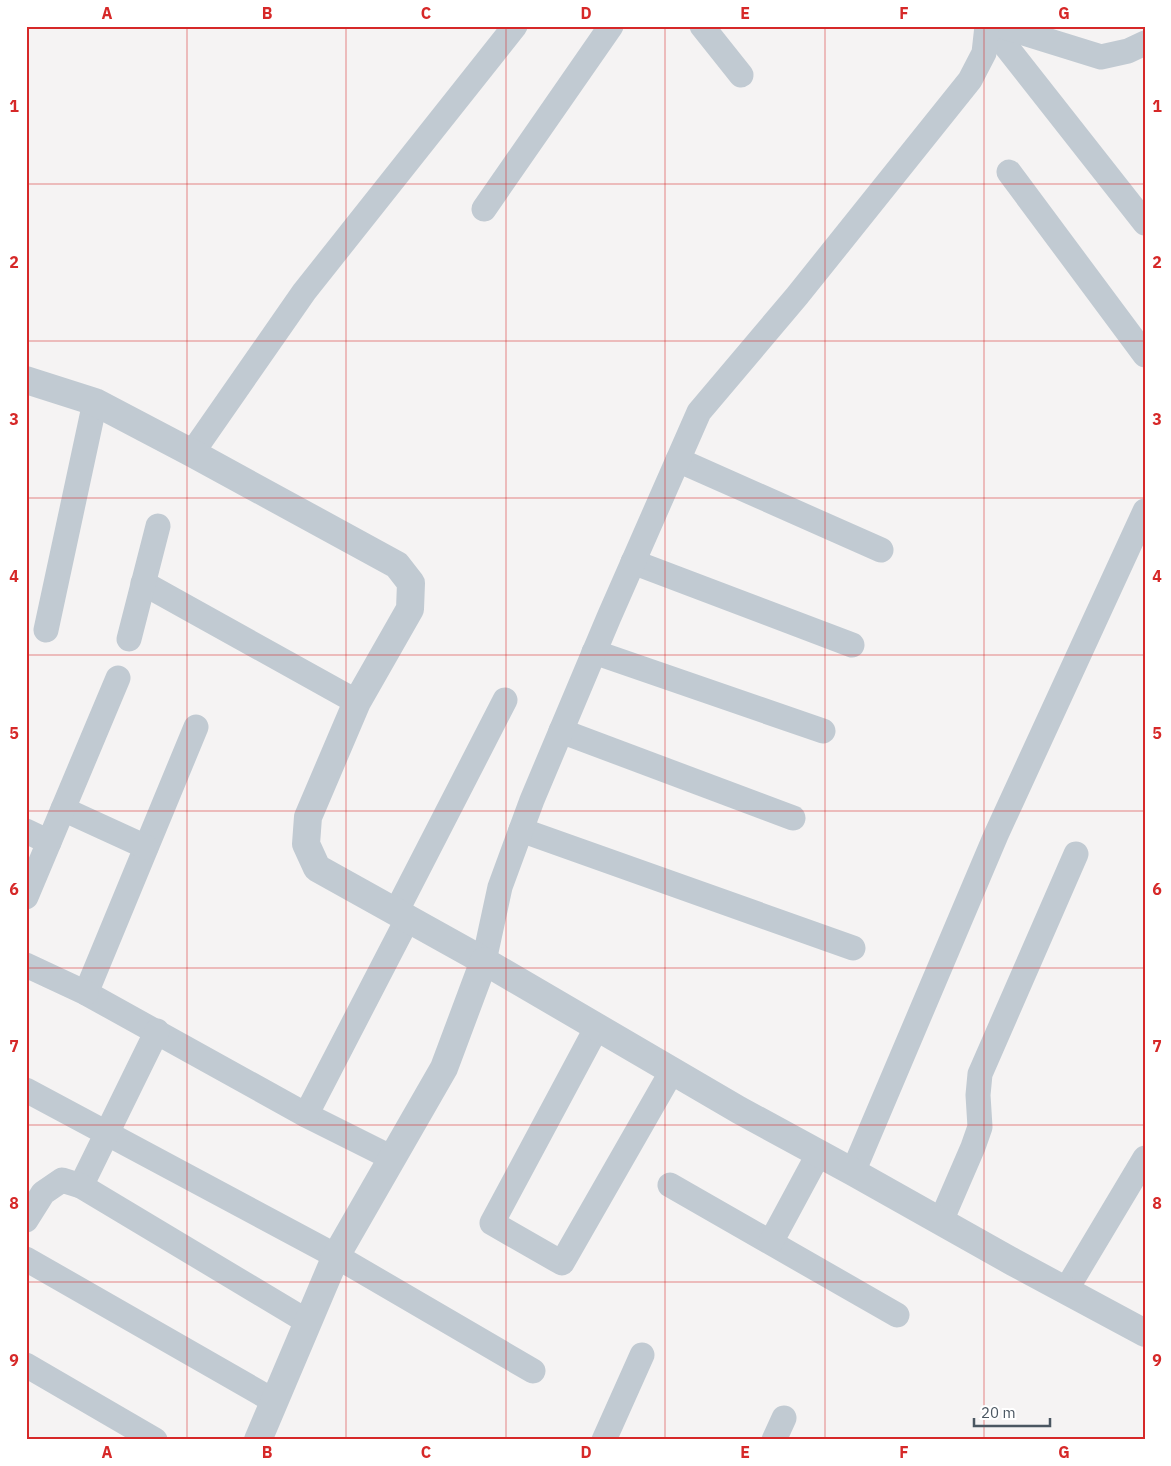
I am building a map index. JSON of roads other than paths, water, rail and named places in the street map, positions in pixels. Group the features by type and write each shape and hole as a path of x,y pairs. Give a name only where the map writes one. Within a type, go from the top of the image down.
{"street":[{"path":"192,453 304,292 515,26"},
{"path":"484,209 611,26"},
{"path":"702,26 740,75"},
{"path":"988,26 1145,222"},
{"path":"258,1440 336,1256 444,1068 484,961 500,887 521,830 594,652 699,412 797,296 970,80 984,53 988,26"},
{"path":"1001,26 1101,57 1128,51 1145,43"},
{"path":"1009,172 1145,355"},
{"path":"26,380 95,402 192,453 396,565 411,583 410,609 357,702 308,817 306,844 318,868 484,961 738,1110 1145,1333"},
{"path":"46,630 95,402"},
{"path":"678,460 881,550"},
{"path":"853,1172 996,835 1145,511"},
{"path":"129,639 158,526"},
{"path":"633,562 852,645"},
{"path":"142,583 357,702"},
{"path":"594,652 823,731"},
{"path":"26,897 118,678"},
{"path":"306,1115 505,700"},
{"path":"86,993 196,726"},
{"path":"561,731 794,818"},
{"path":"63,809 146,847"},
{"path":"521,830 853,948"},
{"path":"26,831 49,842"},
{"path":"941,1221 980,1127 978,1095 980,1074 1076,854"},
{"path":"26,964 86,993 306,1115 392,1158"},
{"path":"597,1027 492,1223 562,1263 672,1072"},
{"path":"81,1186 157,1031"},
{"path":"26,1090 336,1256 533,1371"},
{"path":"771,1242 819,1153"},
{"path":"1066,1290 1145,1158"},
{"path":"26,1220 43,1193 62,1180 81,1186 308,1322"},
{"path":"670,1185 897,1315"},
{"path":"26,1259 274,1401"},
{"path":"604,1440 642,1356"},
{"path":"26,1365 155,1440"}]}
